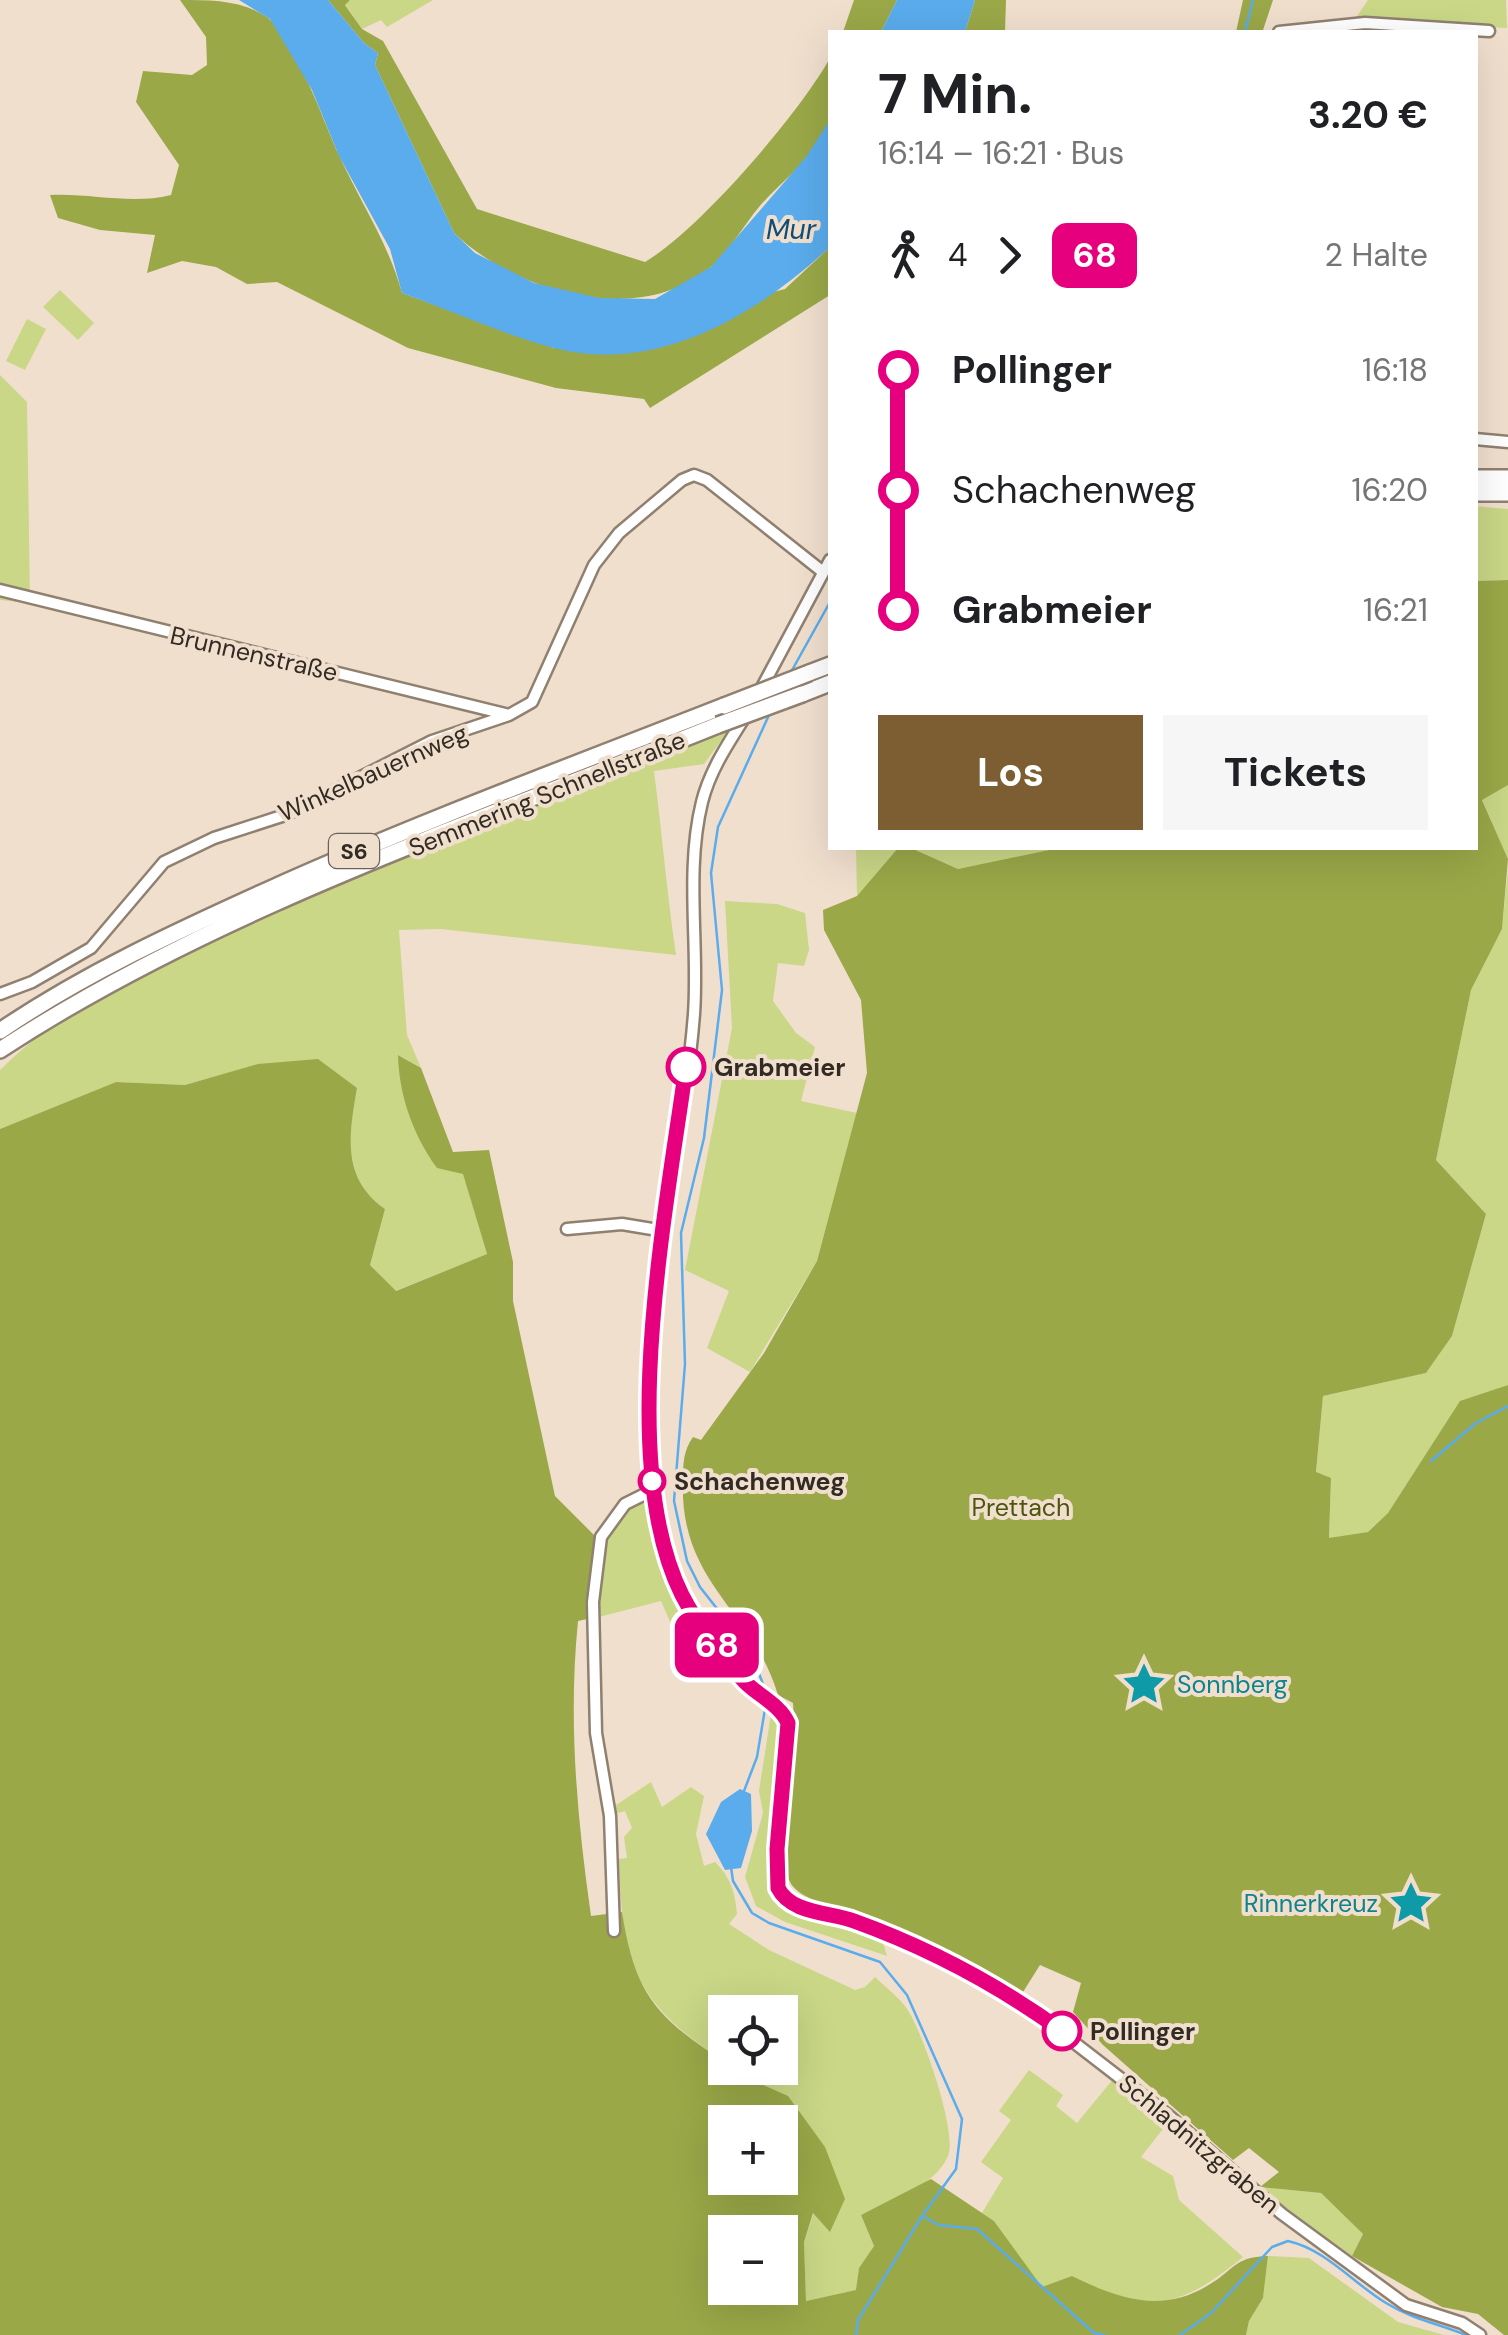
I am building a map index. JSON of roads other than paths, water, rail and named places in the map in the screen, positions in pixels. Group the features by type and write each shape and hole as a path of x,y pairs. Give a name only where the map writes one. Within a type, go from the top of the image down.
{"highway":[{"path":"1478,478 1508,478"},
{"path":"1478,493 1508,494"},
{"name":"Semmering Schnellstraße","path":"0,1031 55,994 175,932 362,848 828,666"},
{"name":"Semmering Schnellstraße","path":"0,1050 68,1005 217,931 718,725 828,685"}],"street":[{"path":"1298,30 1364,23 1472,30"},
{"path":"1478,30 1488,31"},
{"path":"1478,439 1508,442"},
{"name":"Winkelbauernweg","path":"0,994 32,982 91,948 164,862 214,838 288,814 432,741 509,715 532,702 594,565 618,533 682,480 694,475 707,480 823,572"},
{"name":"Schladnitzgraben","path":"828,563 775,665 724,750 702,802 694,868 694,1013 664,1231 649,1384 653,1490 668,1562 683,1597 754,1690 778,1709 788,1723 776,1875 782,1896 796,1906 852,1920 944,1960 1019,2000 1168,2115 1264,2200 1406,2305 1462,2323 1480,2335"},
{"name":"Brunnenstraße","path":"0,590 509,715"},
{"path":"566,1229 622,1224 664,1231"},
{"path":"614,1930 610,1816 596,1732 592,1602 601,1537 625,1504 653,1490"}],"water":[{"name":"Mur","path":"239,0 328,0 364,43 378,53 375,65 454,233 475,253 534,283 599,298 655,299 711,267 806,157 828,123 828,249 738,316 668,346 631,353 593,354 554,348 402,293 390,249 339,156 312,90 270,19"},
{"path":"897,0 975,0 966,30 882,30"},
{"path":"740,1789 751,1794 752,1831 741,1868 725,1870 706,1834 721,1802"}],"waterway":[{"path":"1246,30 1253,0"},
{"path":"791,672 828,606"},
{"path":"767,1695 751,1652 700,1587 687,1561 674,1501 685,1364 681,1233 704,1138 722,990 711,873 718,827 769,715"},
{"path":"1431,1461 1476,1423 1508,1406"},
{"path":"744,1791 757,1757 766,1703"},
{"path":"731,1867 733,1881 752,1913 769,1923 880,1962 907,1995 962,2119 956,2169 922,2216 939,2225 977,2229 1094,2333 1104,2335"},
{"path":"856,2335 858,2320 922,2216"},
{"path":"1180,2335 1211,2313 1272,2247 1288,2241 1328,2260 1396,2309 1466,2335"}],"place":[{"name":"Grabmeier","path":"686,1067"},
{"name":"Schachenweg","path":"652,1481"},
{"name":"Sonnberg","path":"1144,1684"},
{"name":"Rinnerkreuz","path":"1411,1903"},
{"name":"Pollinger","path":"1062,2031"}],"park label":[{"name":"Prettach","path":"1021,1507"}]}
